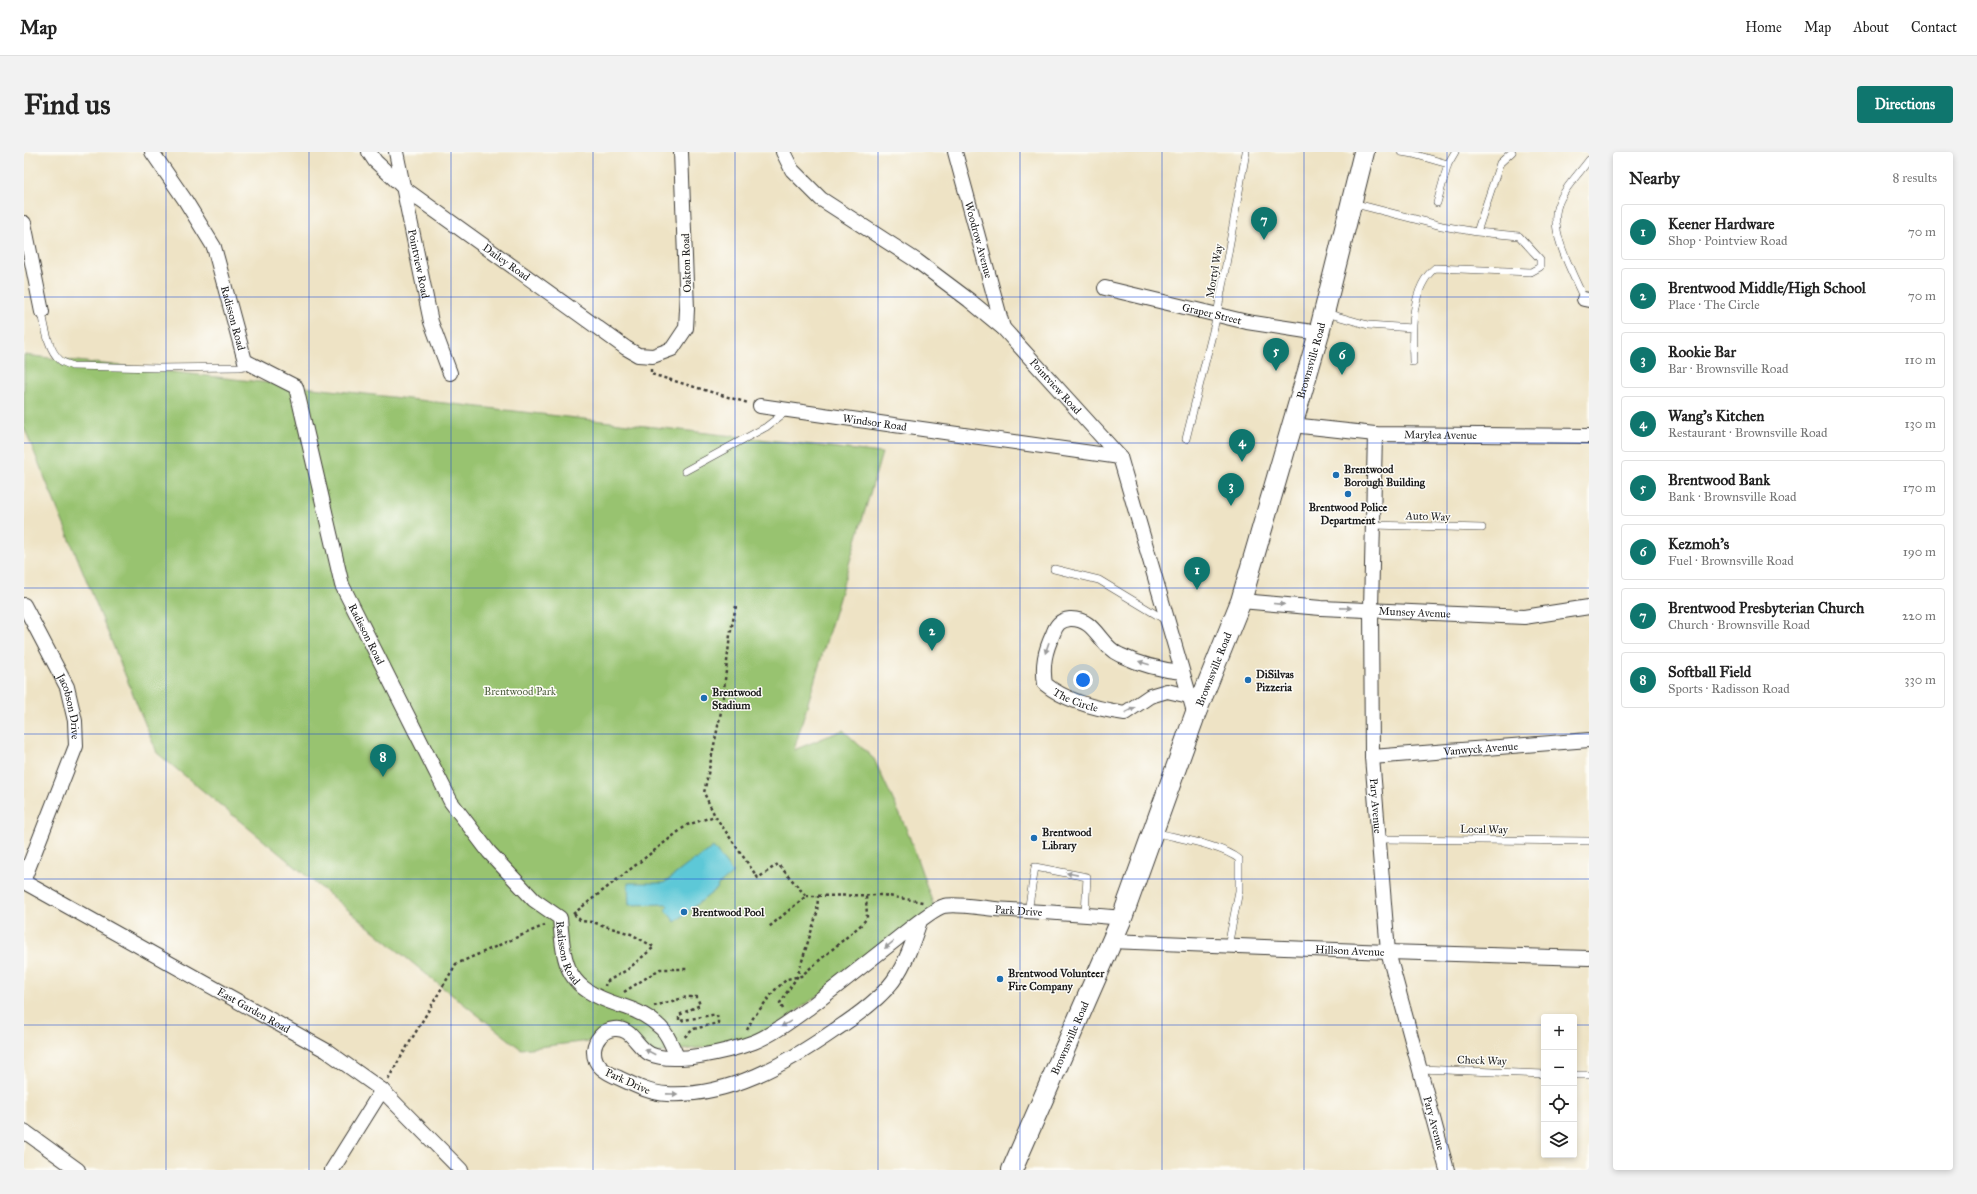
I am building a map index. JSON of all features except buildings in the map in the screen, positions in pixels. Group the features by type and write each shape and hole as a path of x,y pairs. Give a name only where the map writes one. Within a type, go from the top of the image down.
{"main road":[{"name":"Brownsville Road","path":"1012,1170 1110,941 1122,918 1195,715 1241,601 1319,332 1364,152"}],"street":[{"name":"Radisson Road","path":"152,152 185,200 214,247 245,361 296,387 342,585 451,802 489,852 534,900 567,916 562,950 566,965 574,981 588,993 639,1013 662,1028 675,1053"},
{"name":"Dailey Road","path":"369,152 375,161 405,189 626,348 638,355 653,356"},
{"name":"Pointview Road","path":"396,152 405,189 430,322 450,373"},
{"name":"Oakton Road","path":"653,356 672,349 686,328 687,309 681,152"},
{"name":"Pointview Road","path":"783,152 792,170 821,199 917,261 1003,328 1120,457 1195,715"},
{"name":"Woodrow Avenue","path":"955,152 1003,328"},
{"path":"24,223 42,312"},
{"name":"Graper Street","path":"1105,288 1247,322 1319,332"},
{"name":"Windsor Road","path":"760,406 1120,457"},
{"name":"Marylea Avenue","path":"1292,425 1374,434 1589,436"},
{"name":"Pary Avenue","path":"1374,434 1371,609 1372,757 1388,952 1447,1170"},
{"name":"Munsey Avenue","path":"1241,601 1321,608 1371,609 1524,617 1589,607"},
{"name":"Jacobson Drive","path":"24,605 67,688 75,721 76,746 24,880"},
{"name":"The Circle","path":"1182,672 1151,665 1119,655 1109,648 1092,627 1084,621 1077,619 1065,620 1056,625 1045,652 1042,670 1045,684 1057,694 1118,712 1125,713 1150,696 1167,691 1189,696"},
{"name":"Vanwyck Avenue","path":"1372,757 1589,740"},
{"name":"East Garden Road","path":"24,880 327,1051 382,1090 461,1170"},
{"name":"Park Drive","path":"920,921 902,968 881,995 849,1021 811,1046 774,1068 745,1081 720,1088 685,1094 652,1092 639,1088 601,1068 595,1059 594,1050 598,1040 604,1032 613,1029 624,1030 634,1037 641,1047 649,1054 665,1058 675,1053 695,1057 756,1041 789,1022 920,921 944,906 1122,918"},
{"name":"Hillson Avenue","path":"1110,941 1589,958"},
{"path":"334,1169 382,1090"},
{"path":"24,1131 78,1170"}],"lane":[{"name":"Mortyl Way","path":"1186,439 1217,315 1246,152"},
{"path":"1401,152 1413,153 1448,164"},
{"path":"1437,203 1448,164 1455,152"},
{"path":"1477,232 1500,164 1512,152"},
{"path":"1586,300 1566,261 1557,234 1556,209 1564,192 1589,160"},
{"path":"1352,203 1442,226 1477,232 1519,236 1540,259 1540,267 1531,272 1435,268 1428,274 1420,288 1412,328 1413,362"},
{"path":"42,312 45,329 53,351 61,361 72,366 158,368 239,367 252,364"},
{"path":"1324,313 1368,326 1412,328"},
{"path":"685,471 766,427 788,410"},
{"name":"Auto Way","path":"1373,525 1482,528"},
{"path":"1054,569 1098,580 1167,621"},
{"path":"1153,832 1232,854 1239,859 1239,891 1228,946"},
{"name":"Local Way","path":"1379,839 1589,841"},
{"path":"1028,912 1035,867 1087,877 1085,915"},
{"name":"Check Way","path":"1420,1069 1541,1074"},
{"path":"1577,1075 1589,1075"}],"path":[{"path":"653,356 651,374 760,406"},
{"path":"736,606 730,635 722,707 704,793 715,816 758,878 778,864 806,896"},
{"path":"382,1090 456,964 567,916 687,826 715,816"},
{"path":"747,1030 753,1018 775,990 787,979 800,976 862,924 867,918 866,895"},
{"path":"769,927 806,896 882,895 944,906"},
{"path":"783,1009 780,1003 797,977 817,913 818,896"},
{"path":"567,916 631,934 654,947 627,970 606,982 605,986 609,989"},
{"path":"619,991 624,992 660,969 688,969"},
{"path":"639,1013 648,1007 687,997 697,997 700,1004 679,1015 679,1021 716,1015 718,1018 718,1023 694,1029 682,1039 675,1053"}],"green space":[{"name":"Brentwood Park","path":"24,355 882,453 794,750 843,730 874,759 907,830 935,910 756,1041 649,1054 624,1030 598,1040 521,1049 437,983 157,753 24,427"}],"water":[{"name":"Brentwood Pool","path":"713,847 733,873 717,886 718,888 675,922 665,909 668,906 666,904 629,905 628,883 664,883"}],"place":[{"name":"Brentwood Presbyterian Church","path":"1264,240"},
{"name":"Brentwood Bank","path":"1276,371"},
{"name":"Kezmoh's","path":"1342,375"},
{"name":"Wang's Kitchen","path":"1242,462"},
{"name":"Brentwood Borough Building","path":"1336,475"},
{"name":"Brentwood Police Department","path":"1348,494"},
{"name":"Rookie Bar","path":"1231,506"},
{"name":"Keener Hardware","path":"1197,590"},
{"name":"Brentwood Middle/High School","path":"932,651"},
{"name":"DiSilvas Pizzeria","path":"1248,680"},
{"name":"Brentwood Stadium","path":"704,698"},
{"name":"Softball Field","path":"383,777"},
{"name":"Brentwood Library","path":"1034,838"},
{"name":"Brentwood Pool","path":"684,912"},
{"name":"Brentwood Volunteer Fire Company","path":"1000,979"}]}
